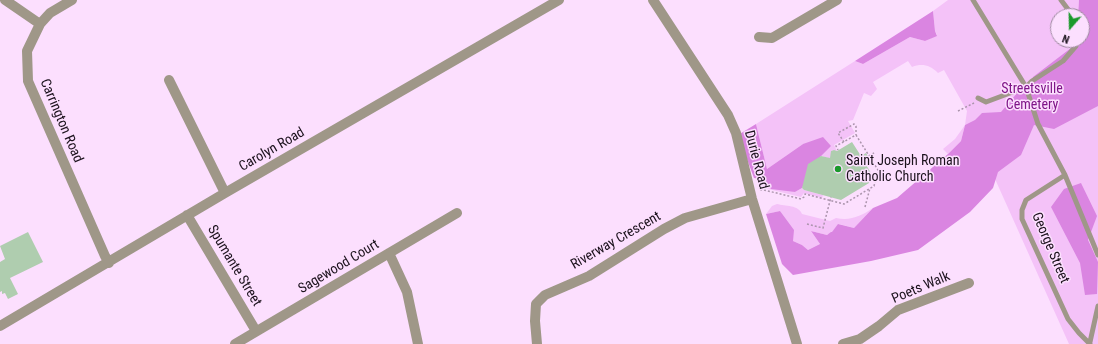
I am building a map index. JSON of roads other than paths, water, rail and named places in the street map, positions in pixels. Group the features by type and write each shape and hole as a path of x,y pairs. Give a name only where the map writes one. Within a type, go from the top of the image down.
{"street":[{"path":"5,0 40,24"},
{"name":"Carrington Road","path":"72,0 50,13 40,24 27,51 28,81 109,263"},
{"name":"Carolyn Road","path":"0,326 109,263 225,193 560,0"},
{"name":"Durie Road","path":"653,0 728,115 736,133 751,196 797,344"},
{"path":"759,37 772,38 837,0"},
{"path":"169,80 225,193"},
{"name":"Riverway Crescent","path":"537,344 535,321 536,304 545,295 589,276 664,229 685,218 751,196"},
{"name":"Sagewood Court","path":"235,344 456,213"},
{"name":"Spumante Street","path":"188,215 256,332"},
{"path":"389,253 407,292 418,344"},
{"name":"Poets Walk","path":"843,344 860,338 879,326 898,310 969,283"}],"lane":[{"path":"973,0 1026,87 1038,124 1065,175 1098,255"},
{"path":"1060,0 1066,8"},
{"path":"978,98 986,102 1026,87 1032,81 1063,61 1074,48"},
{"name":"George Street","path":"1065,175 1026,200 1022,210 1022,219 1068,319 1078,333 1090,343 1098,306"}],"place":[{"name":"Saint Joseph Roman Catholic Church","path":"838,169"}],"park label":[{"name":"Streetsville Cemetery","path":"1032,98"}]}
